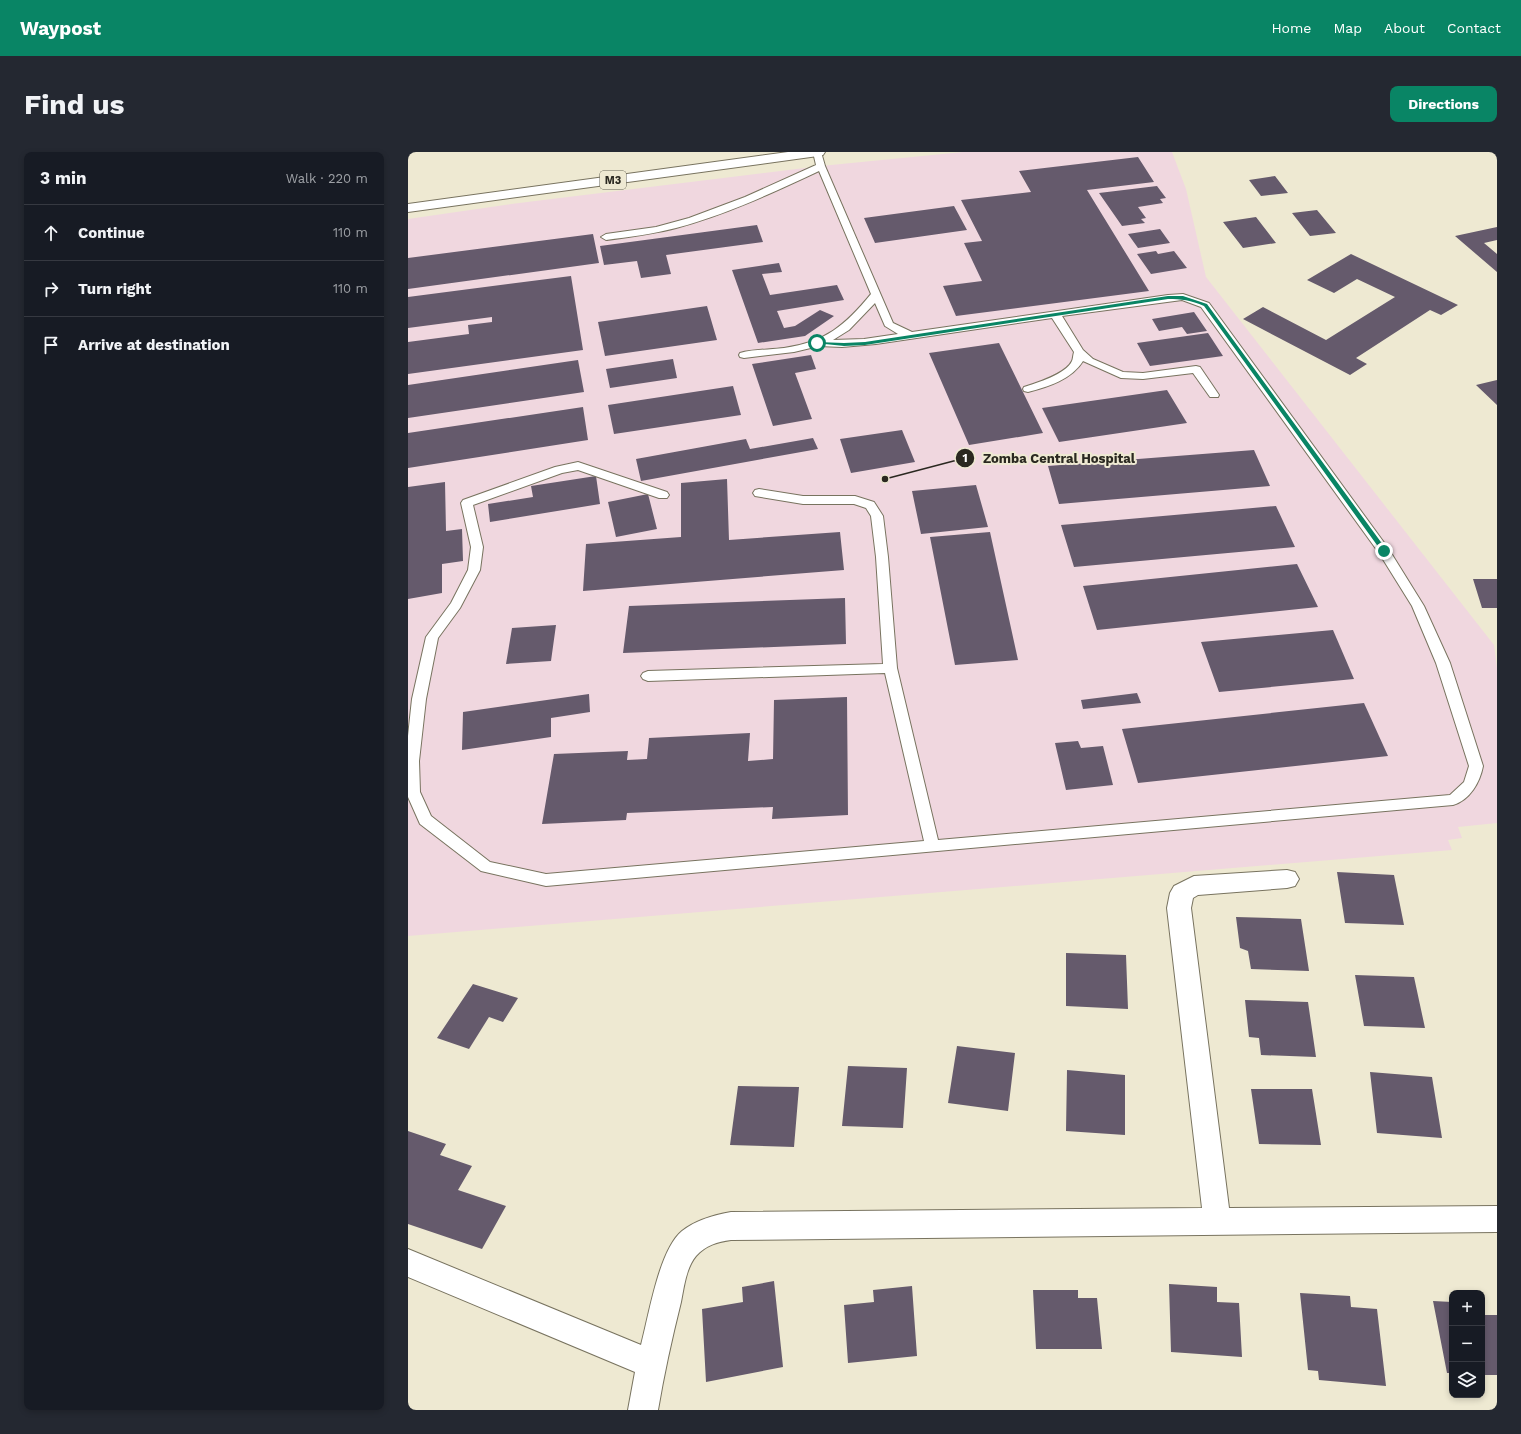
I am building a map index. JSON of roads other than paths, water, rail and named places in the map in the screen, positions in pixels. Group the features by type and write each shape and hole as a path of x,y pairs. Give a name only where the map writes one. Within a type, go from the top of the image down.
{"main road":[{"name":"M3","path":"408,208 818,152"},
{"path":"1217,1221 1179,908 1182,893 1194,886 1287,879"},
{"path":"643,1410 651,1364 676,1263 681,1252 690,1241 703,1233 717,1228 731,1226 1497,1219"},
{"path":"408,1263 651,1364"}],"lane":[{"path":"818,152 821,166 889,324 894,329 912,335"},
{"path":"606,237 653,230 706,215 780,186 821,166"},
{"path":"744,355 799,348 824,341 841,331 860,314 876,295"},
{"path":"662,495 578,466 559,470 467,503 477,547 474,570 456,605 432,637 418,699 412,761 413,792 426,820 486,867 546,880 1453,800 1468,789 1474,778 1476,766 1443,663 1418,606 1384,551 1205,305 1183,297 1168,298 865,343 844,345 817,343"},
{"path":"1055,314 1079,352 1089,361 1121,374 1134,377 1196,369 1214,395"},
{"path":"1028,389 1043,384 1067,371 1077,362 1079,352"},
{"path":"759,493 803,500 855,500 870,504 877,516 882,557 890,668 932,846"},
{"path":"648,676 890,668"}],"place":[{"name":"Zomba Central Hospital","path":"885,479"}]}
